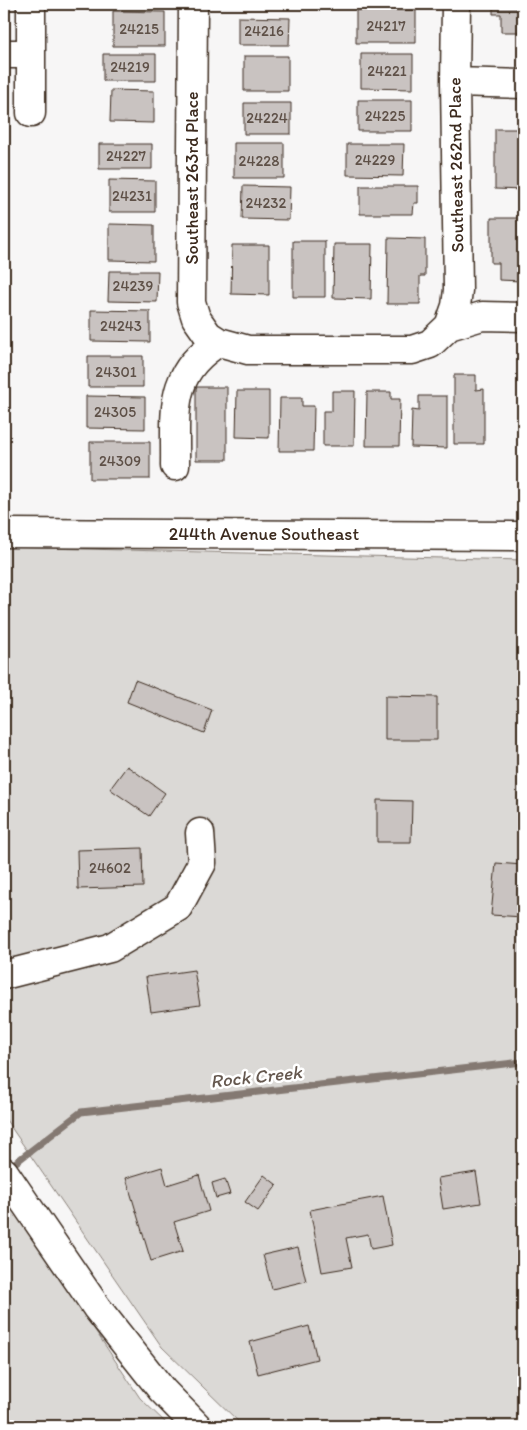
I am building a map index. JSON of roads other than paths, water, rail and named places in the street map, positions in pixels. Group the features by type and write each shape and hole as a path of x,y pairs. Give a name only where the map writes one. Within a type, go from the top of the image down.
{"street":[{"path":"30,113 31,4"},
{"name":"Southeast 263rd Place","path":"193,4 191,302 196,318 208,335 219,342"},
{"name":"Southeast 262nd Place","path":"448,326 456,306 458,290 455,82 456,4"},
{"path":"4,54 31,54"},
{"path":"455,82 523,84"},
{"path":"175,466 178,390 186,371 204,350 219,342 248,350 412,350 430,344 448,326 482,316 523,317"},
{"name":"244th Avenue Southeast","path":"4,533 523,536"},
{"path":"4,976 110,948 178,907 202,863 200,833"},
{"path":"4,1172 97,1308 162,1390 196,1426"}],"waterway":[{"name":"Rock Creek","path":"11,1166 81,1112 523,1062"}]}
